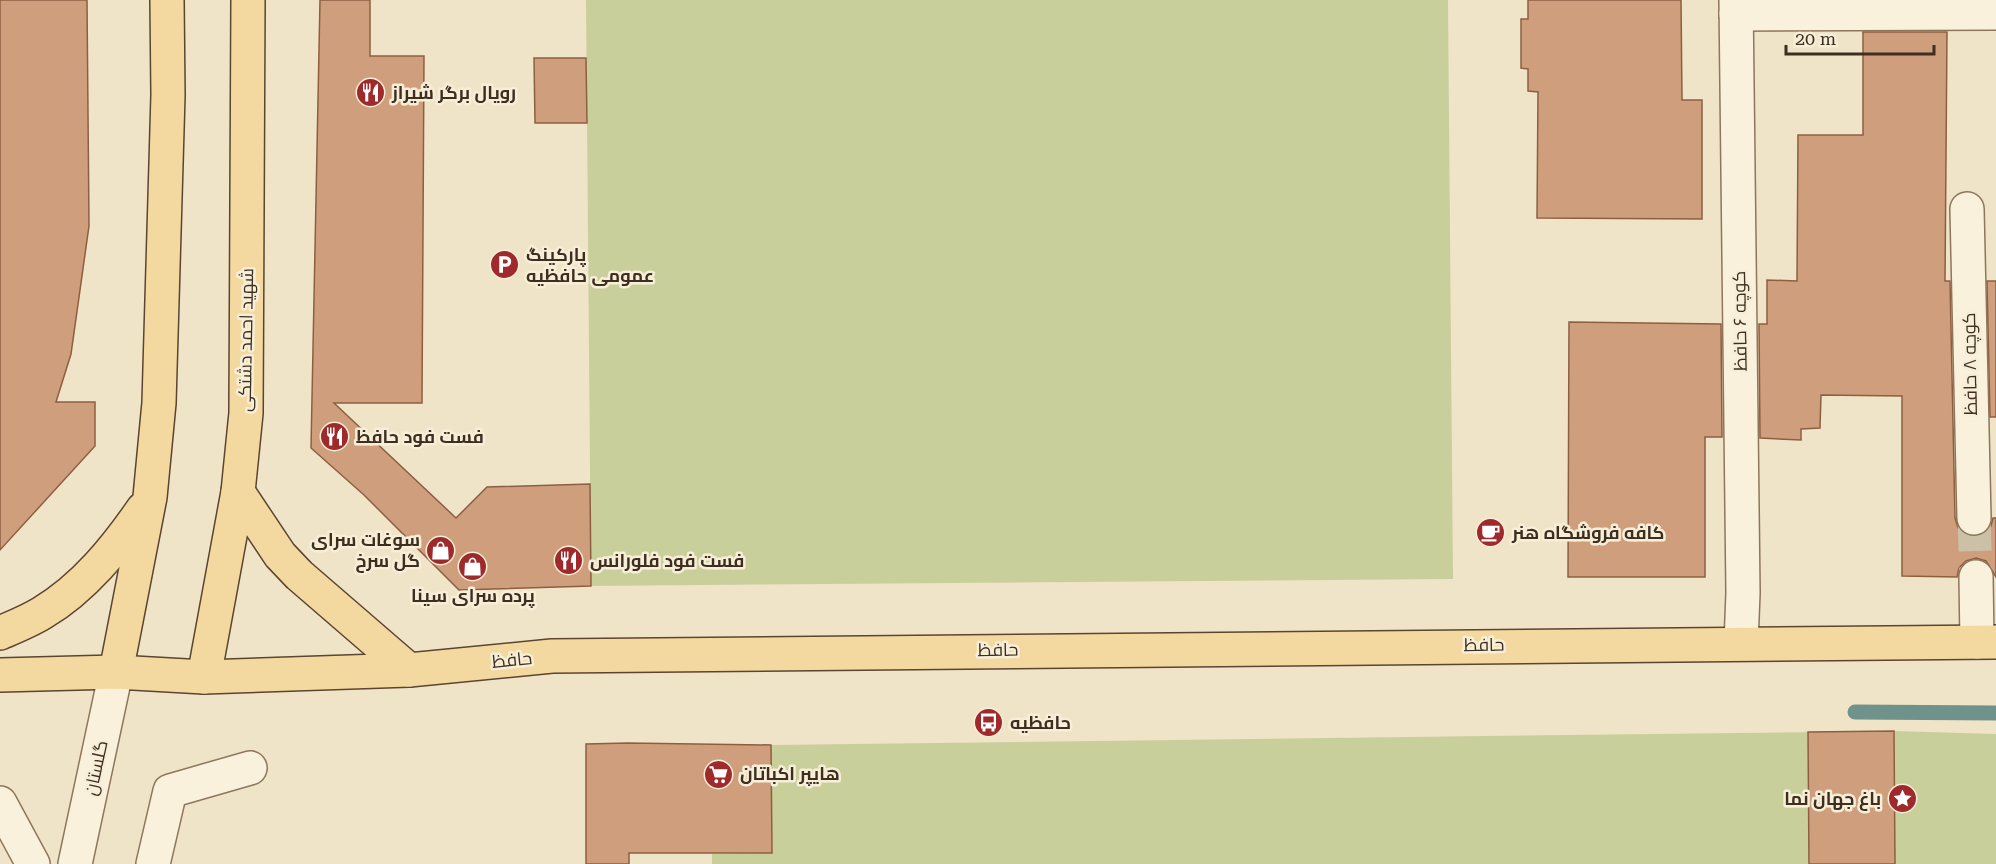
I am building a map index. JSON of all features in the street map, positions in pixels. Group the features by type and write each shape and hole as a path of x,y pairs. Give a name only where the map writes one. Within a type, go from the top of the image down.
{"main road":[{"path":"116,672 150,497 159,403 168,95 167,0"},
{"name":"شهید احمد دشتکی","path":"204,677 238,492 246,413 248,0"},
{"path":"238,492 286,561 409,670"},
{"path":"0,633 43,613 71,593 117,547 150,497"},
{"name":"حافظ","path":"0,675 116,672 204,677 409,670 552,656 1987,642"}],"street":[{"path":"1736,7 1996,14"},
{"name":"کوچه ۶ حافظ","path":"1736,7 1743,593 1741,643"},
{"name":"کوچه ۸ حافظ","path":"1967,209 1974,519"},
{"path":"1976,577 1987,642"},
{"name":"گلستان","path":"75,864 116,672"},
{"path":"153,864 170,791 250,768"},
{"path":"0,803 33,864"}],"green space":[{"path":"586,0 1448,0 1453,579 591,586"},
{"path":"1894,731 1996,734 1996,864 712,864 712,854 772,853 771,745"}],"building":[{"path":"0,0 87,0 89,226 71,354 56,402 95,402 95,446 0,550"},
{"path":"320,0 370,0 370,56 424,56 422,403 334,403 456,518 487,487 590,484 591,586 459,590 364,495 311,448"},
{"path":"1528,0 1681,0 1682,100 1702,100 1702,219 1537,218 1538,92 1528,91 1528,69 1521,68 1521,19 1528,19"},
{"path":"1863,32 1947,32 1945,281 1950,281 1955,518 1958,528 1974,537 1984,534 1991,526 1993,518 1996,518 1996,577 1986,561 1976,558 1966,561 1959,568 1957,577 1902,576 1902,396 1821,395 1820,428 1801,429 1801,440 1760,438 1759,324 1767,324 1767,280 1797,281 1798,135 1863,135"},
{"path":"534,58 586,58 587,123 535,123"},
{"path":"1987,281 1996,281 1996,417 1990,417"},
{"path":"1569,322 1721,324 1722,437 1705,437 1705,577 1568,577"},
{"path":"1894,731 1895,864 1809,864 1808,732"},
{"path":"586,744 771,745 772,853 629,853 629,864 586,864"}],"waterway":[{"path":"1855,712 1996,713"}],"tunnel":[{"path":"1974,518 1976,577"}],"place":[{"name":"رویال برگر شیراز","path":"371,93"},
{"name":"پارکینگ عمومی حافظیه","path":"505,265"},
{"name":"فست فود حافظ","path":"335,437"},
{"name":"کافه فروشگاه هنر","path":"1491,533"},
{"name":"سوغات سرای گل سرخ","path":"441,550"},
{"name":"فست فود فلورانس","path":"569,561"},
{"name":"پرده سرای سینا","path":"473,567"},
{"name":"حافظیه","path":"989,723"},
{"name":"هایپر اکباتان","path":"719,774"},
{"name":"باغ جهان نما","path":"1902,799"}]}
